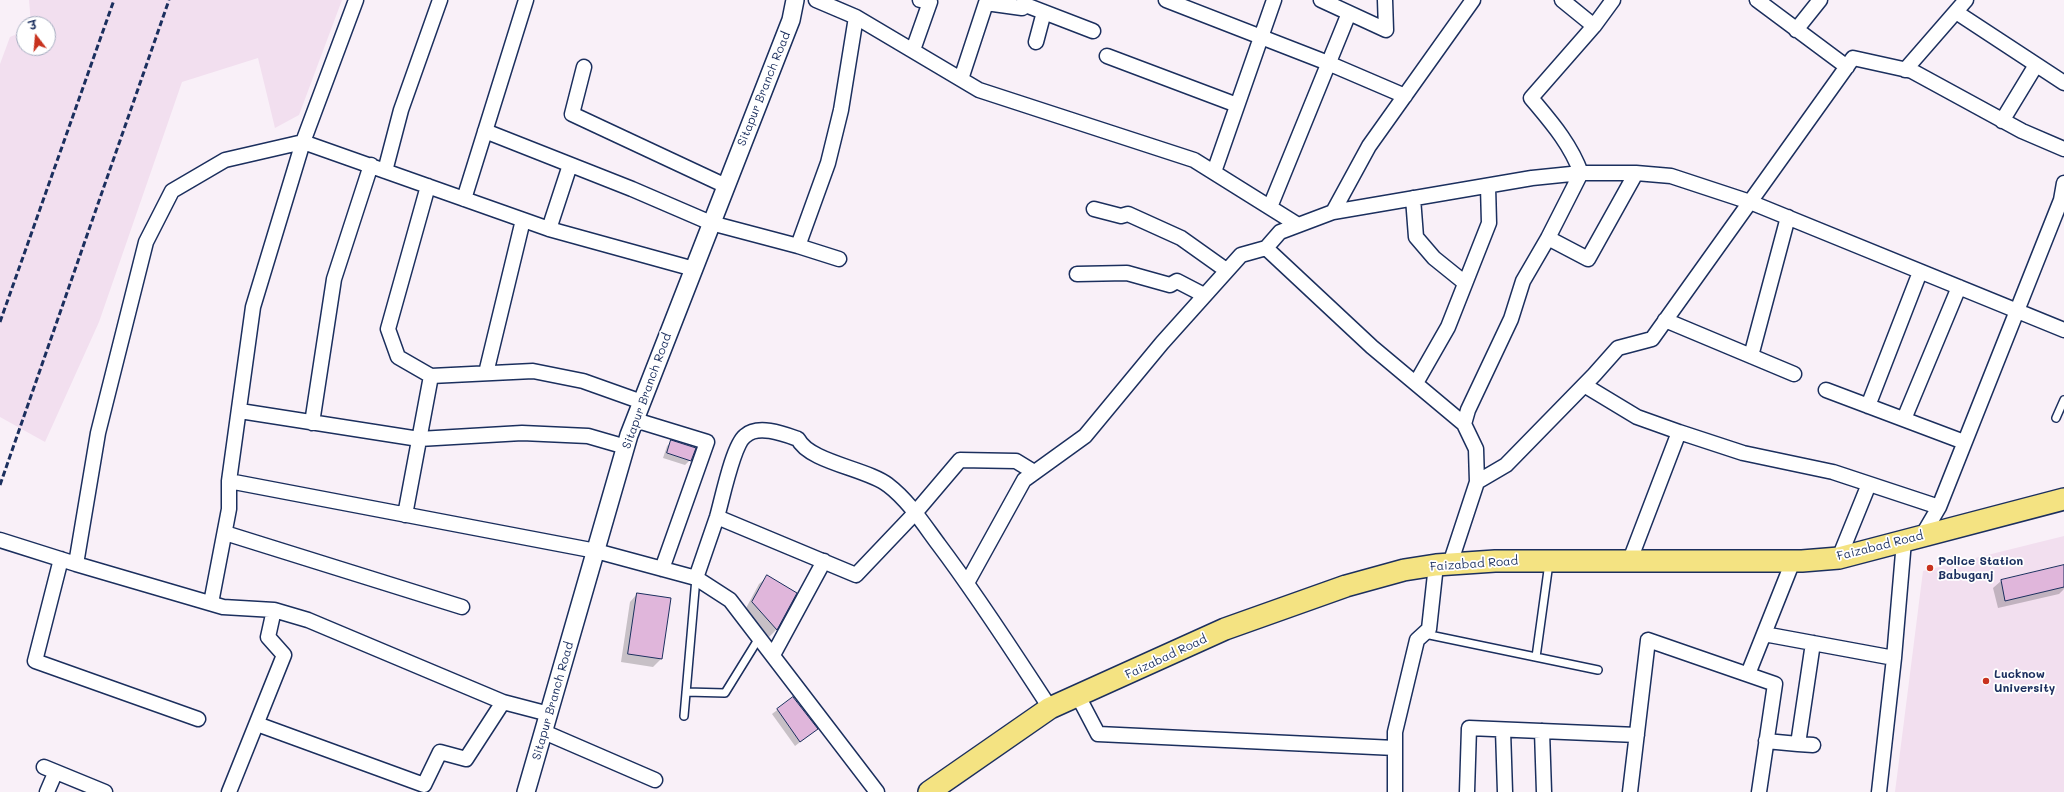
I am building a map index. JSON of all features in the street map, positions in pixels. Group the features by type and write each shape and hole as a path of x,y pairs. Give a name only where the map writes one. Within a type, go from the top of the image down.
{"main road":[{"name":"Faizabad Road","path":"929,792 1050,708 1225,629 1346,586 1404,570 1443,564 1495,561 1793,561 1839,558 2064,499"}],"street":[{"path":"211,603 229,509 229,481 240,411 253,307 303,142 356,0"},
{"path":"385,172 401,110 440,0"},
{"path":"464,200 526,0"},
{"name":"Sitapur Branch Road","path":"526,792 635,420 791,20 795,0"},
{"path":"816,0 856,17 979,90 1194,160 1298,225"},
{"path":"913,50 930,2 920,0"},
{"path":"1166,0 1261,36 1405,96"},
{"path":"1214,172 1274,0"},
{"path":"1321,0 1386,30 1385,0"},
{"path":"1333,212 1369,146 1473,0"},
{"path":"1562,0 1594,26"},
{"path":"1464,424 1468,410 1511,319 1523,281 1548,238 1581,173 1574,154 1563,135 1531,98 1594,26 1613,0"},
{"path":"1757,0 1847,67"},
{"path":"1796,30 1820,0"},
{"path":"1906,70 1966,0"},
{"path":"961,78 986,3 1022,8 1024,2 1044,12 1093,30"},
{"path":"1036,42 1044,12"},
{"path":"1956,12 2064,83"},
{"path":"1270,207 1349,13"},
{"path":"798,246 828,163 841,110 856,17"},
{"path":"1107,56 1237,105"},
{"path":"1477,482 1506,465 1618,348 1652,339 1853,58 1912,71 2022,132 2064,151"},
{"path":"2002,120 2036,65"},
{"path":"584,67 572,114 726,186"},
{"path":"485,131 712,224 798,246 839,259"},
{"path":"76,564 98,433 146,242 172,191 226,160 303,142 549,229 694,269"},
{"path":"312,423 334,279 371,165"},
{"path":"549,229 570,165"},
{"path":"967,583 1024,480 1085,436 1240,254 1266,248 1280,232 1333,212 1488,186 1581,173 1636,173 1671,176 1750,202 2064,330"},
{"path":"1548,238 1588,259 1636,173"},
{"path":"1879,792 1894,658 1913,539 1939,506 2015,310 2061,200 2064,183"},
{"path":"428,186 388,329 398,357 431,376 533,371 583,381 642,402"},
{"path":"1416,383 1448,327 1489,222 1488,186"},
{"path":"1413,198 1416,238 1434,258 1465,283"},
{"path":"1094,209 1121,216 1128,214 1181,238 1226,270"},
{"path":"1752,356 1788,217"},
{"path":"486,373 523,220"},
{"path":"1266,248 1361,337 1464,424 1476,449 1477,482 1443,564 1430,629 1417,640 1395,732 1395,792"},
{"path":"1868,406 1920,272"},
{"path":"1077,274 1127,273 1170,285 1177,281 1204,295"},
{"path":"1904,419 1959,287"},
{"path":"1665,320 1794,374"},
{"path":"405,515 431,376"},
{"path":"1584,385 1637,416 1679,432 1743,453 1833,472 1939,506"},
{"path":"1826,390 1964,442"},
{"path":"240,411 419,439 522,433 574,435 588,436 626,447"},
{"path":"635,420 707,442 662,569"},
{"path":"696,578 717,517 735,453 744,436 758,430 786,435 798,439 800,445 822,458 888,484 915,513 967,583 1050,708"},
{"path":"1630,560 1679,432"},
{"path":"717,517 856,575 915,513 960,460 1016,461 1034,472"},
{"path":"229,481 596,551 696,578 730,600 877,792"},
{"path":"1839,558 1869,484"},
{"path":"225,533 462,607"},
{"path":"0,540 223,607 274,610 308,620 503,702 549,714"},
{"path":"61,559 35,661 198,719"},
{"path":"1748,674 1793,561"},
{"path":"773,655 824,562"},
{"path":"229,792 284,655 268,637 274,610"},
{"path":"1764,634 1894,658"},
{"path":"1630,792 1648,640 1775,684 1759,792"},
{"path":"1798,744 1813,643"},
{"path":"1078,696 1098,734 1395,748"},
{"path":"257,724 424,785 440,752 466,759 503,702"},
{"path":"1467,792 1469,728 1637,735"},
{"path":"1503,730 1505,792"},
{"path":"544,732 655,780"},
{"path":"1542,732 1544,792"},
{"path":"1766,741 1813,745"},
{"path":"44,767 105,792"},
{"path":"47,792 53,778"}],"lane":[{"path":"2056,418 2064,400"},
{"path":"1536,657 1549,560"},
{"path":"684,716 696,578"},
{"path":"1424,634 1598,670"},
{"path":"686,692 725,693 759,638"}],"shaded area":[{"path":"29,0 342,0 299,115 275,128 258,58 182,82 99,322 45,442 0,417 0,64 10,37 16,34 16,56 56,56 56,16 30,16"},
{"name":"Lucknow University","path":"2064,536 2064,792 1895,792 1923,571"}],"building":[{"path":"671,440 696,448 691,461 667,453"},
{"path":"2064,565 2064,587 2005,601 2001,580"},
{"path":"767,575 797,593 777,630 752,602"},
{"path":"637,593 671,598 662,659 628,654"},
{"path":"793,697 818,729 800,742 777,709"}],"railway":[{"path":"0,322 114,0"},
{"path":"0,485 169,0"}],"place":[{"name":"Police Station Babuganj","path":"1930,568"},
{"name":"Lucknow University","path":"1986,681"}]}
